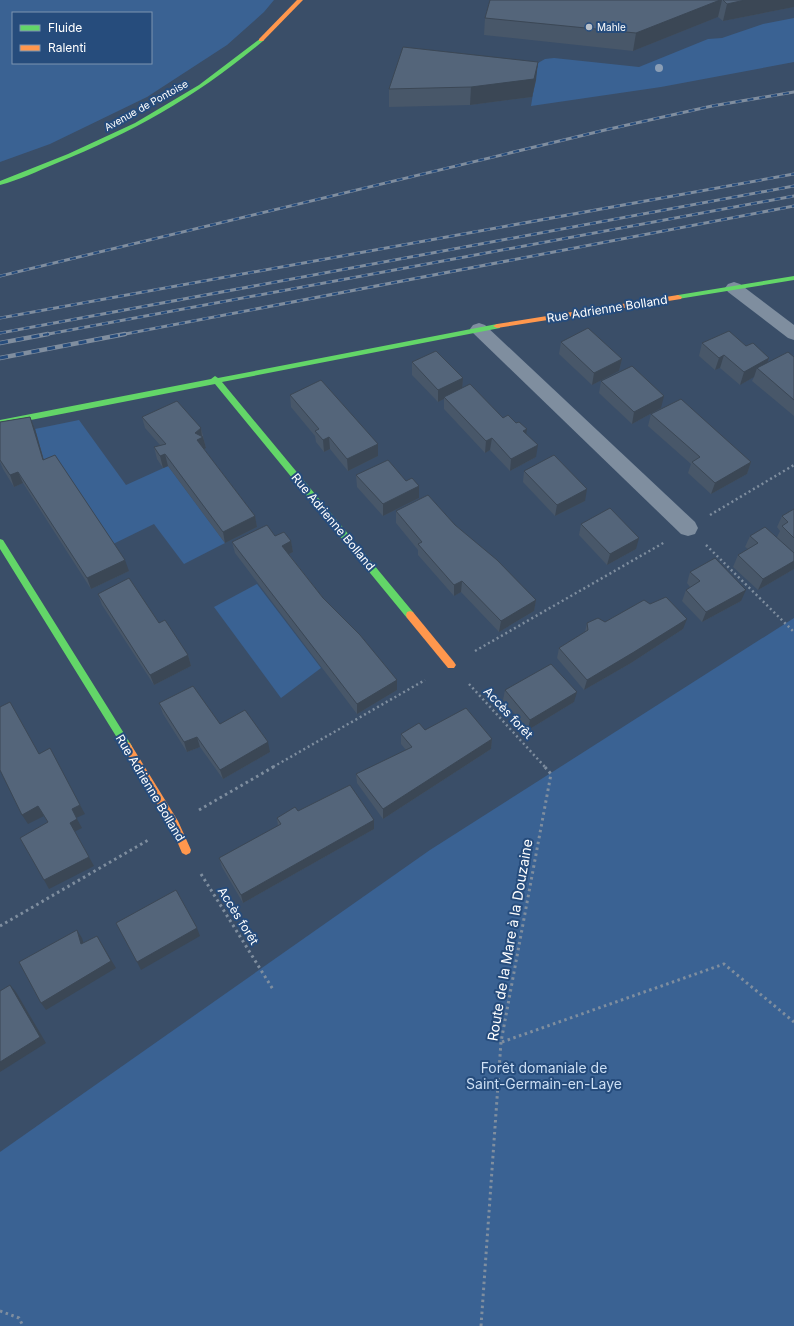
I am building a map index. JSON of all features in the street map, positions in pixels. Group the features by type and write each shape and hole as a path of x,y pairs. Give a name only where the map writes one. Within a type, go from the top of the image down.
{"street":[{"name":"Avenue de Pontoise","path":"0,183 66,159 172,106 206,84 253,49 291,12 300,0"},
{"name":"Rue Adrienne Bolland","path":"0,423 479,329 794,278"},
{"path":"734,288 794,334"},
{"path":"479,329 688,528"},
{"name":"Rue Adrienne Bolland","path":"215,380 451,665"},
{"name":"Rue Adrienne Bolland","path":"0,542 175,824 186,850"}],"path":[{"path":"0,926 688,528 794,465"},
{"path":"688,528 794,632"},
{"name":"Accès forêt","path":"451,665 551,774"},
{"name":"Route de la Mare à la Douzaine","path":"481,1326 502,1042 551,774"},
{"name":"Accès forêt","path":"186,850 274,991"},
{"path":"502,1042 724,964 794,1022"},
{"path":"0,1311 19,1318 23,1326"}],"green space":[{"path":"0,0 274,0 264,12 227,45 147,97 50,144 0,162"},
{"path":"794,18 794,62 661,87 531,106 538,63 545,59 554,58 639,67 708,39 722,38 763,24"},
{"path":"79,420 126,485 168,466 225,543 184,564 154,524 111,545 47,472 35,429"},
{"path":"257,584 321,668 281,698 214,607"},
{"name":"Forêt domaniale de Saint-Germain-en-Laye","path":"794,618 794,1326 0,1326 0,1152 430,850"}],"building":[{"path":"490,0 720,0 636,33 485,18"},
{"path":"723,0 745,0 727,4"},
{"path":"403,47 538,62 534,79 471,87 389,89"},
{"path":"588,328 622,359 594,373 561,342"},
{"path":"729,331 746,346 753,343 769,358 744,372 724,355 719,358 702,343"},
{"path":"436,351 463,378 438,390 412,362"},
{"path":"788,352 794,357 794,400 757,368"},
{"path":"632,366 664,396 634,412 601,381"},
{"path":"321,380 378,444 347,459 329,437 323,440 315,431 319,429 290,395"},
{"path":"470,384 503,418 508,415 516,423 519,422 527,429 523,431 538,445 511,459 492,438 486,441 444,397"},
{"path":"681,399 751,462 715,483 692,462 700,457 651,414"},
{"path":"177,401 201,428 195,433 203,437 197,440 255,516 223,532 165,454 160,456 154,447 166,444 142,417"},
{"path":"30,417 43,460 55,455 125,560 87,578 18,472 10,475 0,460 0,422"},
{"path":"554,455 587,489 557,505 524,471"},
{"path":"388,460 406,481 412,478 419,486 383,504 356,475"},
{"path":"428,495 455,525 497,560 536,600 501,621 462,581 454,585 418,544 422,542 396,511"},
{"path":"610,508 639,538 610,554 581,524"},
{"path":"794,509 794,538 782,526 788,522 782,516"},
{"path":"267,525 275,536 284,532 291,541 282,546 323,598 360,635 397,680 357,704 232,542"},
{"path":"765,527 794,553 794,561 763,579 738,555 758,543 750,536"},
{"path":"715,558 746,590 706,612 686,590 700,581 690,572"},
{"path":"129,578 159,623 165,620 188,655 150,675 98,594"},
{"path":"666,597 687,619 587,680 559,648 588,630 587,623 598,618 605,622 644,600 650,604"},
{"path":"551,664 577,692 530,720 505,690"},
{"path":"193,686 220,724 245,710 268,742 220,770 197,737 184,742 159,703"},
{"path":"10,702 39,754 50,748 80,805 72,809 77,819 70,823 89,857 44,880 20,838 48,822 38,806 22,815 0,770 0,707"},
{"path":"466,708 492,739 383,809 356,774 412,747 401,734 419,723 425,730"},
{"path":"350,785 374,820 241,895 219,858 281,824 277,818 295,807 298,811"},
{"path":"176,890 197,928 137,962 116,923"},
{"path":"77,930 81,944 97,936 111,961 41,1003 19,962"},
{"path":"10,985 40,1037 0,1062 0,991"}],"railway":[{"path":"0,276 605,130 712,106 794,92"},
{"path":"0,318 794,174"},
{"path":"0,333 794,186"},
{"path":"43,335 794,196"},
{"path":"120,335 794,206"},
{"path":"0,343 48,334"},
{"path":"0,358 125,334"}],"traffic: fast":[{"path":"0,183 70,156 138,124 202,86 261,40"},
{"path":"678,297 794,278"},
{"path":"0,423 497,326"},
{"path":"215,379 410,615"},
{"path":"0,542 127,746"}],"traffic: slow":[{"path":"261,40 300,0"},
{"path":"497,326 678,297"},
{"path":"410,615 451,665"},
{"path":"127,746 175,824 186,850"}],"place":[{"name":"Mahle","path":"589,27"}]}
